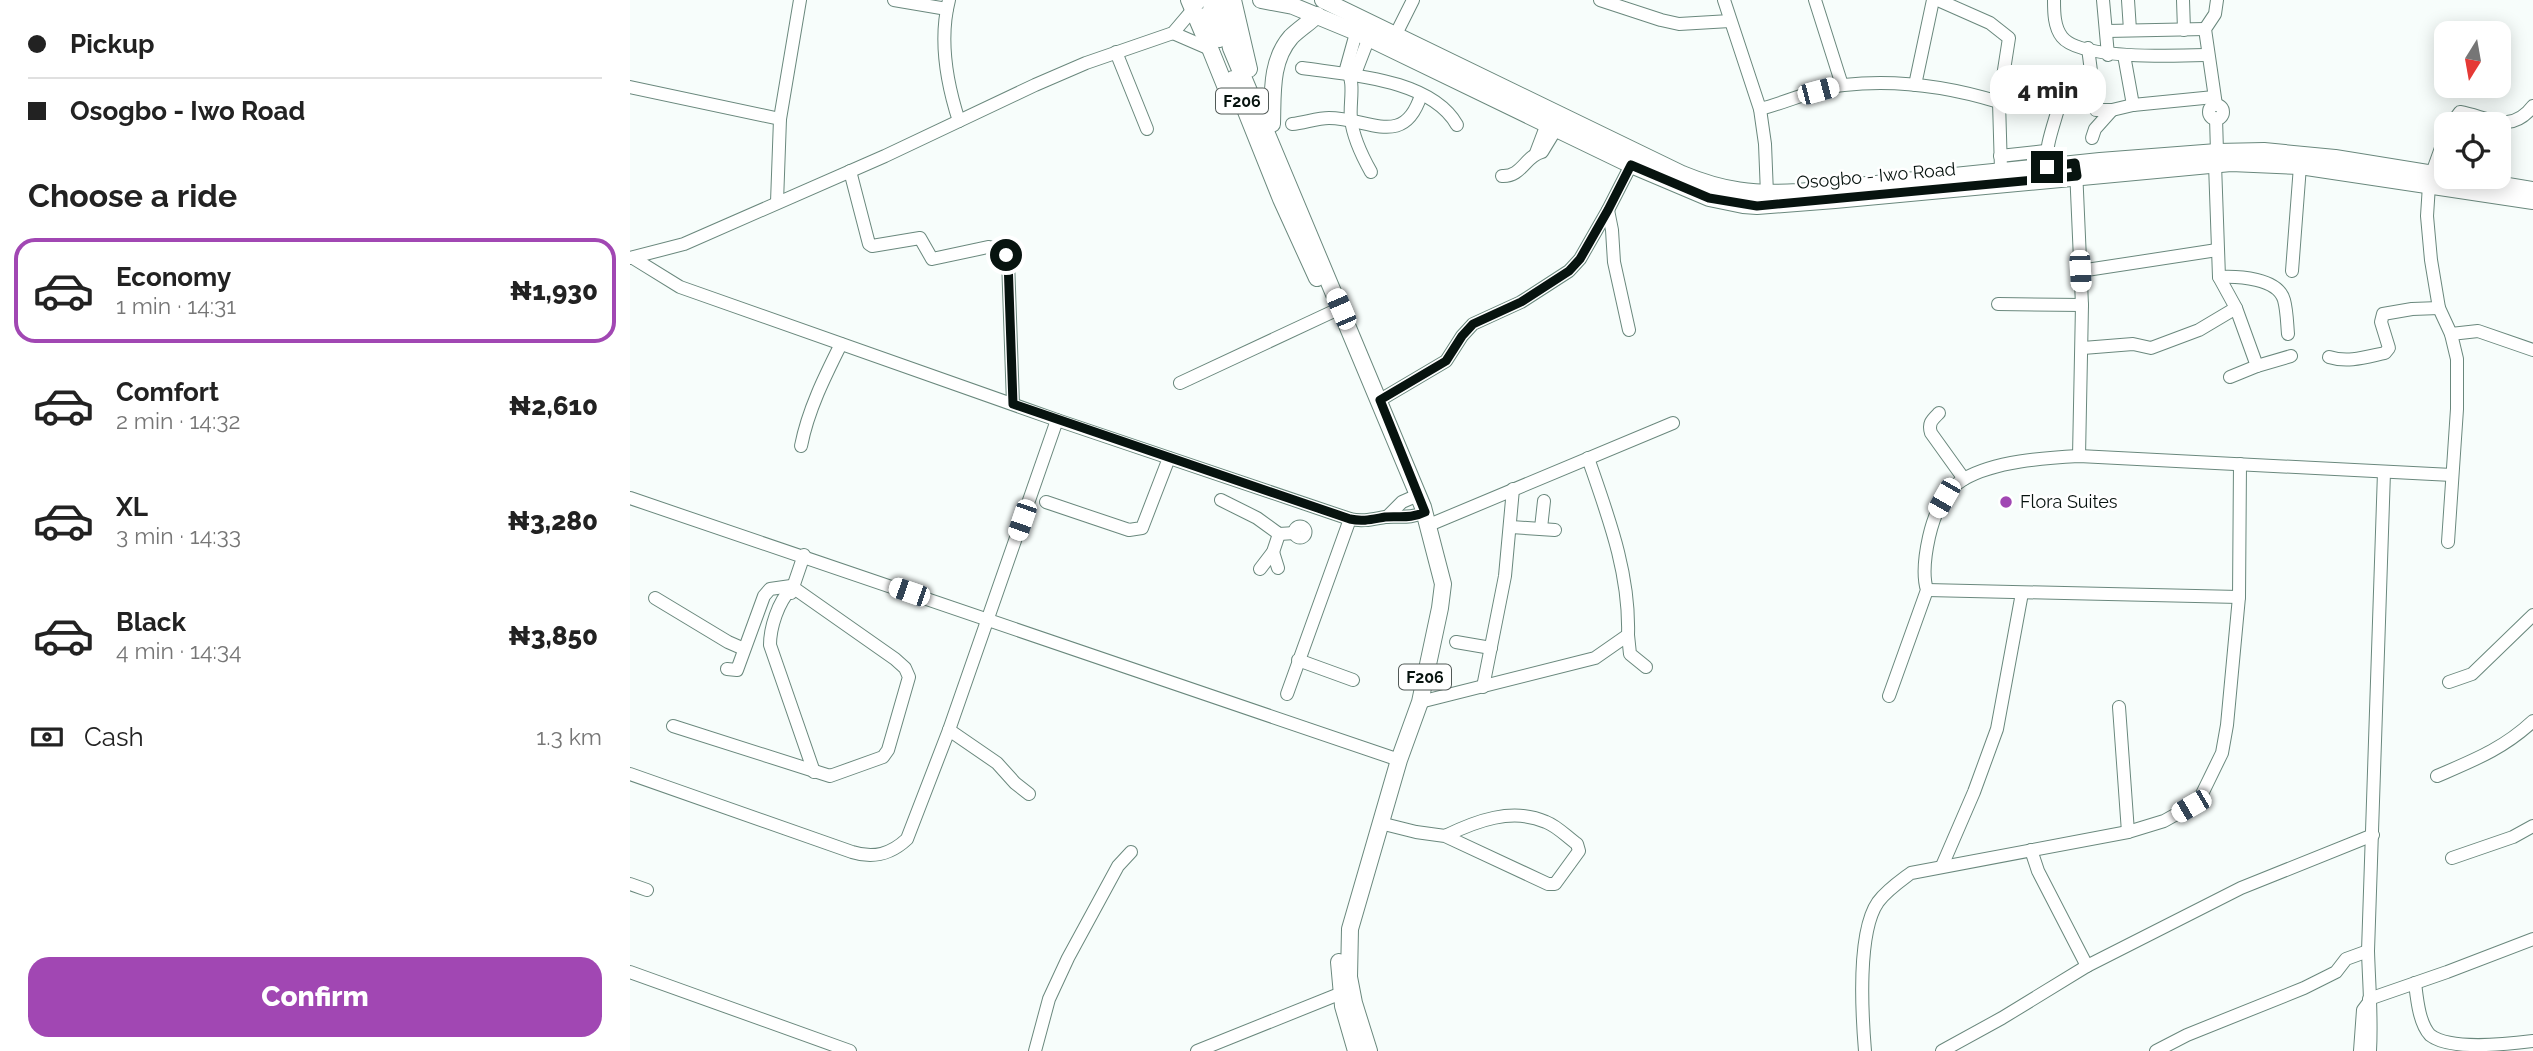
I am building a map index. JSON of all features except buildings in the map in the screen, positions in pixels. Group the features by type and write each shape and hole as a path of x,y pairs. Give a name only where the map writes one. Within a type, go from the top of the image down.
{"main road":[{"name":"F206","path":"1212,0 1211,12 1223,56 1380,400 1413,496"},
{"name":"F206","path":"1223,0 1222,8 1231,48 1332,312 1424,518 1443,584 1420,702 1394,758 1380,823 1350,929 1346,991 1369,1051"},
{"path":"1197,2 1208,45 1262,173 1288,198 1295,183 1252,77 1233,0"},
{"name":"Osogbo - Iwo Road","path":"1261,0 1320,8 1365,28 1551,127 1631,165 1709,198 1757,206 2264,151 2393,173"},
{"path":"1272,124 1273,78 1277,62 1291,38 1320,8"},
{"name":"Osogbo - Iwo Road","path":"1365,28 1396,34 1692,178 1739,192 1767,194 2046,159 2076,170"},
{"name":"Osogbo - Iwo Road","path":"2216,158 2434,178"},
{"path":"2511,186 2533,190"},
{"name":"Osogbo - Iwo Road","path":"2482,189 2533,201"},
{"name":"F206","path":"1356,1051 1346,991 1340,928 1410,699 1433,584 1424,518"}],"street":[{"path":"777,202 780,119 800,0"},
{"path":"894,0 948,4 947,77 959,121"},
{"path":"1396,34 1413,0"},
{"path":"1600,0 1661,20 1679,23 1730,21"},
{"path":"1724,0 1760,108 1767,194"},
{"path":"1915,85 1935,0 1990,23 2009,38 1999,102 2001,163"},
{"path":"2054,0 2054,16 2062,38 2069,43 2108,55 2207,55"},
{"path":"2103,0 2108,55"},
{"path":"2128,0 2130,30"},
{"path":"2183,0 2184,30"},
{"path":"2217,0 2215,14 2205,29 2215,107 2219,278 2236,308 2257,366"},
{"path":"1818,1 1842,85"},
{"path":"631,258 684,244 1035,85 1116,52 1173,33 1197,2"},
{"path":"1365,28 1346,69 1351,75 1351,120 1357,143 1371,172"},
{"path":"2107,32 2205,29"},
{"path":"2161,31 2161,55"},
{"path":"1173,33 1208,45"},
{"path":"2088,48 2096,110 2112,110 2133,105 2215,107"},
{"path":"1116,52 1147,129"},
{"path":"2124,55 2133,105"},
{"path":"1302,68 1375,79 1421,95 1441,104 1457,125"},
{"path":"1760,108 1842,85 1948,88 1999,102"},
{"path":"630,87 780,119"},
{"path":"1292,124 1317,119 1351,120 1381,127 1398,127 1409,119 1417,108 1421,95"},
{"path":"2046,159 2061,99"},
{"path":"2511,122 2520,119 2533,106"},
{"path":"2092,138 2095,129 2112,110"},
{"path":"1502,176 1519,171 1536,153 1551,127"},
{"path":"1380,400 1446,361 1473,324 1521,302 1569,271 1580,259 1631,165"},
{"path":"2292,271 2300,166"},
{"path":"2076,170 2082,305 2079,456"},
{"path":"850,171 872,247 915,238 922,242 932,259 988,247 1002,249 1008,260 1013,404"},
{"path":"2434,186 2427,216 2431,260 2440,308 2451,334 2457,359 2448,542"},
{"path":"1608,210 1614,262 1629,330"},
{"path":"2080,271 2217,250"},
{"path":"631,258 680,287 1057,420 1350,519 1364,521 1387,517 1424,518 1513,489 1673,423"},
{"path":"2219,278 2235,276 2263,282 2278,290 2284,299 2288,334"},
{"path":"1998,304 2082,305"},
{"path":"2082,348 2133,344 2151,348 2199,330 2236,308"},
{"path":"2329,357 2350,360 2385,354 2389,348 2381,322 2384,314 2440,308"},
{"path":"1180,383 1332,312"},
{"path":"2451,334 2479,331 2533,350"},
{"path":"801,446 804,430 825,376 841,344"},
{"path":"2230,377 2291,356"},
{"path":"1939,414 1931,420 1931,433 1964,479"},
{"path":"630,774 864,856 896,850 907,839 948,730 1057,420"},
{"path":"1889,696 1927,590 1924,566 1930,529 1944,498 1964,479 2011,464 2079,456 2452,475"},
{"path":"1046,502 1129,530 1138,530 1142,528 1169,458"},
{"path":"1588,458 1609,517 1624,574 1629,605 1630,654 1646,667"},
{"path":"1865,1051 1863,984 1868,928 1877,903 1892,886 1911,873 2128,832 2164,821 2191,806 2202,794 2222,753 2227,725 2239,597 2240,464"},
{"path":"2361,1051 2372,1012 2369,1000 2368,951 2384,472"},
{"path":"1483,687 1505,576 1513,489"},
{"path":"1387,517 1413,496"},
{"path":"630,498 1394,758"},
{"path":"1222,500 1257,518 1279,534 1298,530 1309,506"},
{"path":"1541,528 1544,501"},
{"path":"1287,694 1350,519"},
{"path":"1511,527 1555,530"},
{"path":"1260,569 1273,552 1279,534"},
{"path":"1273,552 1278,568"},
{"path":"804,555 777,615 769,645 814,772"},
{"path":"673,726 830,776 883,757 888,750 909,677 905,668 895,659 791,588 770,589 764,596 737,670 727,669"},
{"path":"1927,590 2239,597"},
{"path":"1942,866 1974,793 1997,729 2022,593"},
{"path":"655,598 744,649"},
{"path":"2449,682 2472,674 2533,615"},
{"path":"1595,658 1628,635"},
{"path":"1457,642 1491,648"},
{"path":"1420,702 1595,658 1630,654"},
{"path":"1298,660 1353,680"},
{"path":"2119,707 2128,832"},
{"path":"2437,776 2492,753 2514,739 2533,721"},
{"path":"948,730 997,763 1029,794"},
{"path":"1380,823 1445,836 1552,884 1555,884 1578,851 1577,844 1548,822 1524,815 1478,820 1445,836"},
{"path":"2452,858 2513,837 2533,826"},
{"path":"1942,1051 2087,966 2241,888 2373,835"},
{"path":"2032,850 2038,871 2087,966"},
{"path":"1035,1051 1049,999 1068,958 1118,866 1132,852"},
{"path":"630,884 647,890"},
{"path":"2369,1000 2533,939"},
{"path":"2156,1051 2187,1035 2304,988 2336,972 2346,959 2368,951"},
{"path":"630,972 850,1051"},
{"path":"2415,983 2419,1008 2429,1034 2438,1041 2482,1048 2533,1041"},
{"path":"1197,1051 1346,991"}],"place":[{"name":"Flora Suites","path":"2006,502"}],"route":[{"path":"1006,255 1013,404 1350,519 1364,521 1387,517 1407,518 1425,512 1380,400 1446,361 1473,324 1521,302 1569,271 1580,259 1631,165 1709,198 1757,206 1835,201 2077,176 2075,163 2047,167"}]}
